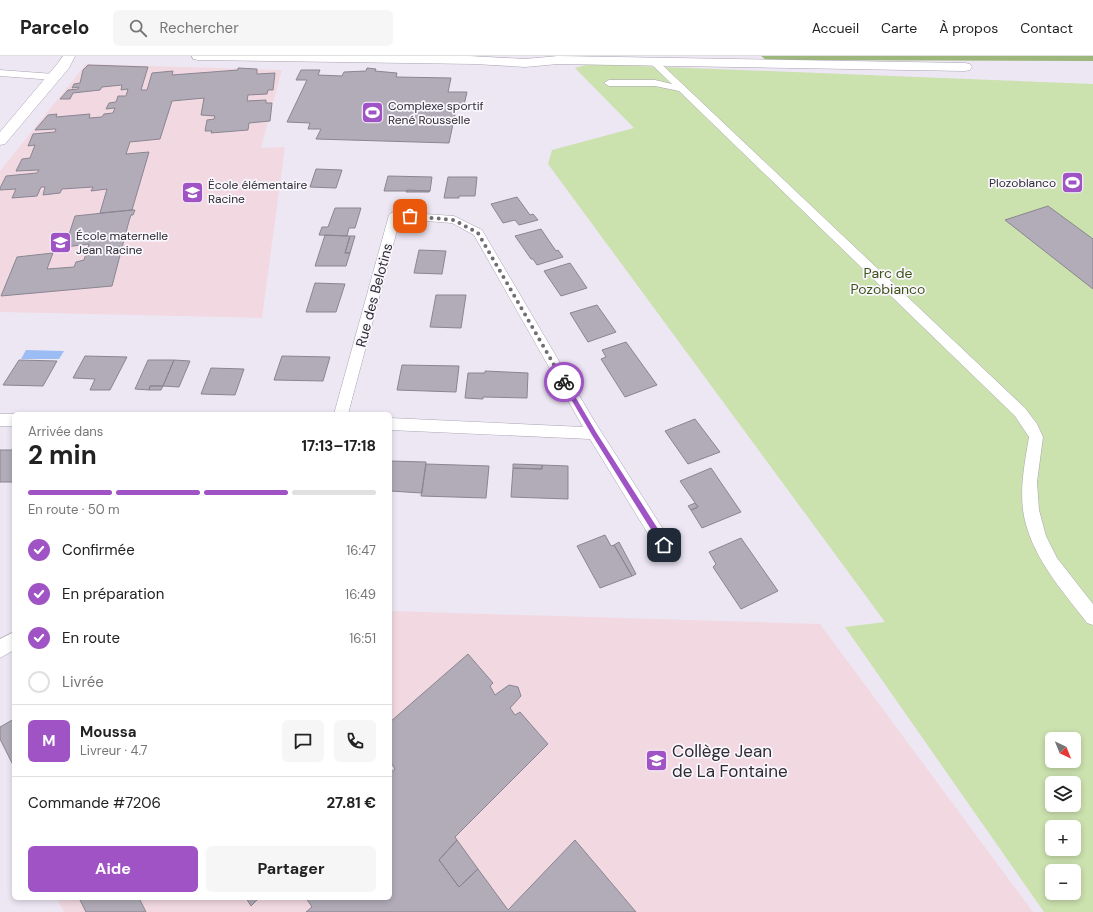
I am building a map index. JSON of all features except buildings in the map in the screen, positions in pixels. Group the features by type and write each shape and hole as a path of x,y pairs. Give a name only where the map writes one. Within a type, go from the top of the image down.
{"street":[{"path":"0,141 54,77 69,56"},
{"path":"198,56 475,60 525,63 558,60 965,67"}],"lane":[{"path":"654,62 1020,412 1032,428 1036,437 1030,482 1032,510 1038,537 1051,563 1093,617"},
{"path":"0,73 54,77"},
{"path":"609,83 655,83 681,89"},
{"name":"Rue des Belotins","path":"343,412 395,216 454,220 478,233 594,433 664,545"},
{"path":"0,420 12,420"},
{"path":"392,424 594,433"},
{"path":"0,649 12,641"}],"shaded area":[{"name":"Ëcole élémentaire Racine","path":"86,64 282,70 261,148 285,147 262,318 0,312 0,171"},
{"name":"Collège Jean de La Fontaine","path":"392,611 820,624 1033,912 64,912 58,900 392,900"}],"green space":[{"path":"761,56 1093,56 1093,61 766,60"},
{"name":"Parc de Pozobianco","path":"589,64 1093,84 1093,912 1044,912 845,627 885,622 548,164 552,150 634,128 575,68"}],"water":[{"path":"26,350 64,351 59,359 21,359"}],"way so far":[{"path":"410,216 454,220 478,233 564,382"}],"place":[{"name":"Complexe sportif René Rousselle","path":"373,113"},
{"name":"Plozoblanco","path":"1072,183"},
{"name":"Ëcole élémentaire Racine","path":"193,192"},
{"name":"École maternelle Jean Racine","path":"61,243"},
{"name":"Collège Jean de La Fontaine","path":"656,761"}],"route":[{"path":"564,382 664,545"}]}
